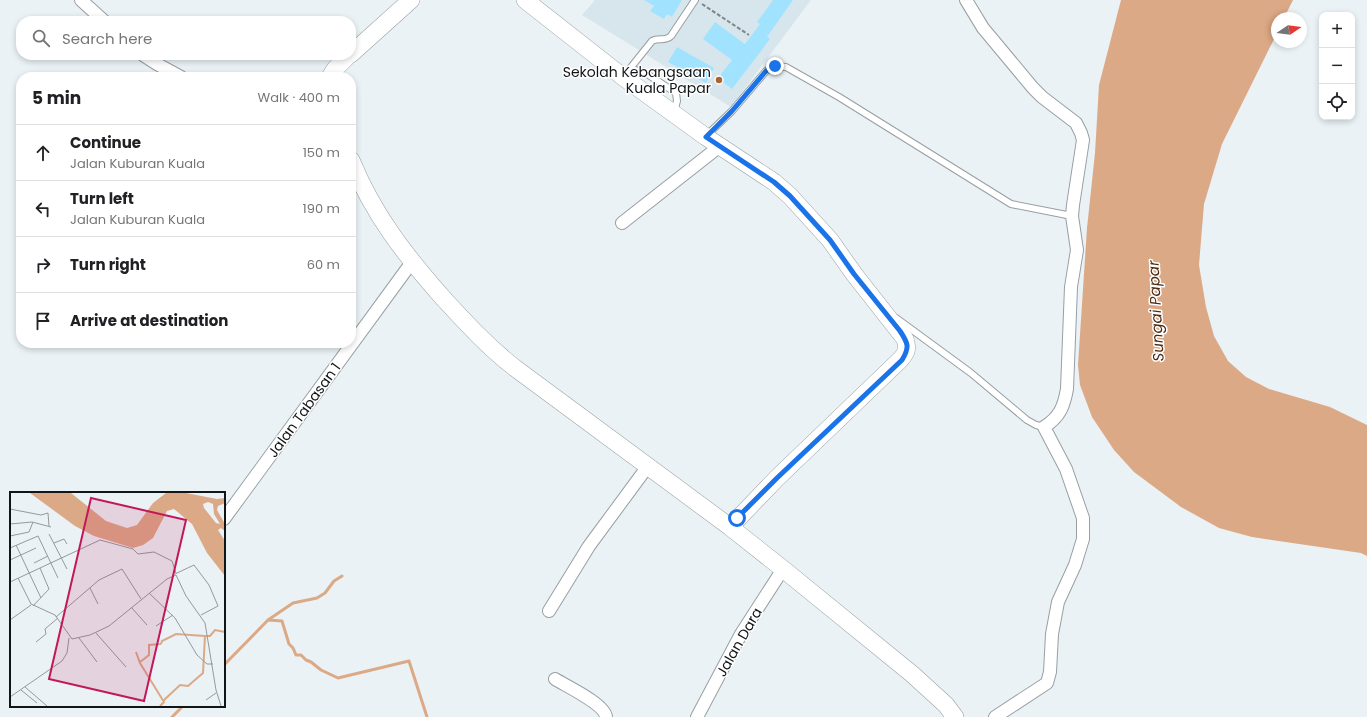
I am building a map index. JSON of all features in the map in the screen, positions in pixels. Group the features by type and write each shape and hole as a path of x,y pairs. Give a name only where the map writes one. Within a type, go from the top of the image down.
{"main road":[{"path":"356,49 411,0"},
{"path":"525,0 627,73 673,114 774,182 790,196 830,240 854,274 905,339 908,347 902,360 777,478 730,527"},
{"path":"332,72 344,60"},
{"path":"356,172 378,214 395,240 412,262 461,318 491,349 730,527 783,569 912,674 946,705 954,717"}],"street":[{"path":"80,0 98,16"},
{"path":"966,0 983,28 1028,83 1042,97 1076,123 1079,127 1083,140 1072,216 1077,250 1071,287 1067,389 1065,402 1060,412 1052,422 1044,427 1066,469 1083,518 1082,539 1075,565 1058,602 1052,634 1050,672 1047,683 995,717"},
{"path":"151,60 172,72"},
{"path":"622,223 720,146"},
{"name":"Jalan Tabasan 1","path":"356,339 412,262"},
{"name":"Jalan Tabasan 1","path":"225,518 349,348"},
{"path":"549,611 588,546 648,466"},
{"name":"Jalan Dara","path":"697,717 741,634 783,569"},
{"path":"555,679 599,705 606,713 606,717"}],"lane":[{"path":"627,73 652,41 655,39 666,40 671,36 696,0"},
{"path":"706,137 732,111 766,71 775,66 786,67 840,97 1011,204 1072,216"},
{"path":"877,303 938,350 971,373 1027,420 1044,427"}],"path":[{"path":"696,0 749,35"}],"shaded area":[{"name":"Sekolah Kebangsaan Kuala Papar","path":"595,0 811,0 731,107 582,15"}],"water":[{"name":"Sungai Papar","path":"1121,0 1293,0 1287,12 1271,12 1271,45 1222,144 1204,204 1199,265 1206,307 1214,336 1228,361 1246,377 1269,389 1330,407 1367,425 1367,556 1361,553 1252,537 1219,528 1181,507 1134,472 1114,450 1092,417 1080,385 1078,365 1087,228 1095,153 1099,85"}],"building":[{"path":"644,0 682,0 672,17 667,14 664,19 650,11 654,6"},
{"path":"773,0 793,0 767,37 770,39 732,89 718,78 732,60 703,39 715,22 745,44 760,24 757,22"},
{"path":"677,47 714,68 706,83 668,62"}],"waterway":[{"path":"225,664 268,620 293,603 317,598 325,593 334,581 342,576"},
{"path":"268,620 282,621 289,644 293,648 296,655 301,655 321,670 338,678 409,661 427,717"},
{"path":"172,717 182,707"}],"place":[{"name":"Sekolah Kebangsaan Kuala Papar","path":"719,80"}],"route":[{"path":"737,518 843,414 902,360 908,347 900,331 854,274 830,240 790,196 774,182 706,137 732,111 766,71 775,66"}]}
